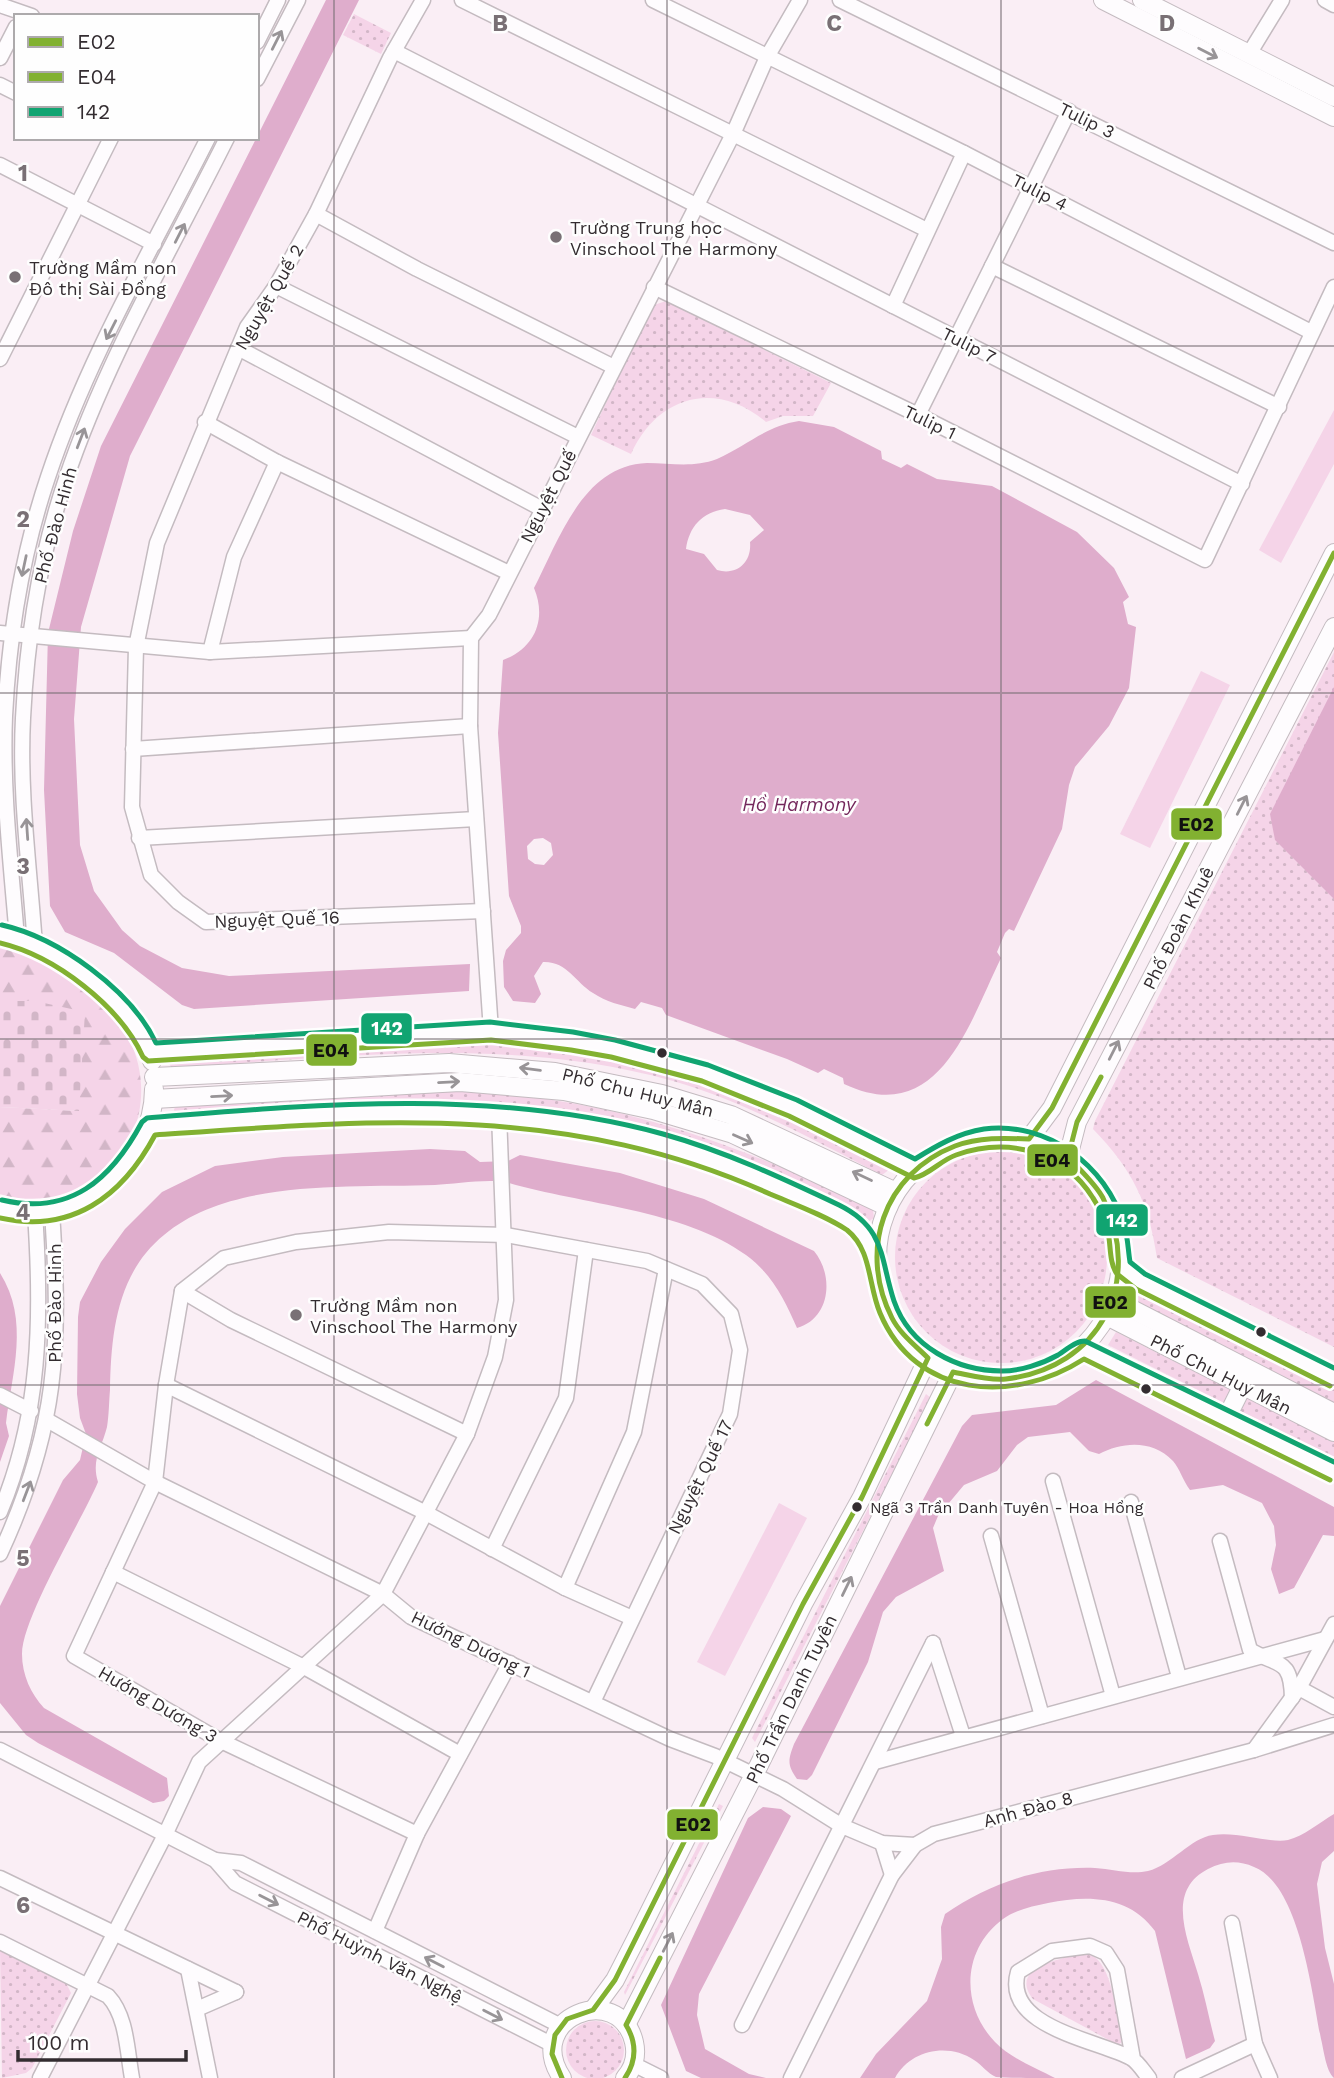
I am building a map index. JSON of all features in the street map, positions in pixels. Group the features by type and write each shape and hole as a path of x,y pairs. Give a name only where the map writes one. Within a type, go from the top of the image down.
{"main road":[{"path":"1103,0 1334,117"},
{"path":"1142,0 1334,97"},
{"name":"Phố Đoàn Khuê","path":"1029,1139 1052,1108 1334,553"},
{"name":"Phố Đoàn Khuê","path":"1068,1157 1077,1122 1334,627"},
{"path":"0,1209 44,1212 78,1204 110,1184 136,1155 149,1127 154,1100 150,1052 135,1023 113,998 34,946 8,936"},
{"name":"Phố Chu Huy Mân","path":"150,1052 491,1031 613,1048 705,1073 793,1108 915,1169"},
{"name":"Phố Chu Huy Mân","path":"154,1077 449,1063 555,1072 662,1094 731,1115 892,1199"},
{"name":"Phố Chu Huy Mân","path":"154,1100 460,1082 564,1091 653,1110 733,1134 892,1199"},
{"path":"149,1127 328,1115 436,1112 499,1114 589,1126 648,1139 746,1172 847,1220 863,1231 876,1260 884,1300 892,1319 904,1335 929,1358 953,1372 991,1381 1021,1379 1050,1371 1083,1349 1110,1308 1122,1267 1119,1235 1109,1205 1091,1179 1068,1157 1029,1139 988,1136 949,1146 915,1169 892,1199 878,1239 876,1260"},
{"path":"1122,1267 1140,1281 1334,1378 1324,1414"},
{"name":"Phố Chu Huy Mân","path":"1110,1308 1243,1385 1324,1414"},
{"name":"Phố Chu Huy Mân","path":"1110,1308 1324,1414 1334,1432"},
{"name":"Phố Chu Huy Mân","path":"1083,1349 1334,1472"},
{"name":"Phố Trần Danh Tuyên","path":"593,2010 615,1980 724,1761 862,1496 929,1358"},
{"name":"Phố Trần Danh Tuyên","path":"625,2025 754,1775 953,1372"},
{"path":"1226,1419 1243,1385"},
{"path":"562,2078 554,2062 553,2045 561,2026 575,2014 593,2010 611,2014 625,2025 634,2043 629,2071"}],"street":[{"path":"259,38 278,0"},
{"path":"259,75 298,0"},
{"name":"Nguyệt Quế 2","path":"136,647 157,543 205,422 247,327 276,286 316,215 394,51 424,0"},
{"path":"462,0 734,132 927,230"},
{"name":"Tulip 4","path":"653,0 964,153 1311,332"},
{"name":"Nguyệt Quế","path":"471,638 488,615 734,132 767,57 800,0"},
{"name":"Tulip 3","path":"840,0 1334,243"},
{"path":"1250,54 1282,0"},
{"path":"1325,0 1334,5"},
{"path":"0,5 26,11"},
{"path":"0,58 14,31"},
{"name":"Tulip 7","path":"394,51 1242,484"},
{"path":"918,415 1069,111"},
{"path":"0,359 78,205 108,140"},
{"name":"Phố Đào Hinh","path":"8,936 5,844 6,633 52,465 85,382 207,140"},
{"name":"Phố Đào Hinh","path":"34,946 22,746 53,521 82,434 114,363 226,140"},
{"path":"893,306 964,153"},
{"path":"0,165 155,244"},
{"path":"316,215 417,269 614,367"},
{"path":"992,266 1279,407"},
{"path":"276,286 578,437"},
{"name":"Tulip 1","path":"654,287 918,415 1205,561 1242,484"},
{"path":"1242,484 1311,332 1334,288"},
{"path":"238,348 542,509"},
{"path":"205,422 276,461 509,573"},
{"path":"210,652 234,557 276,461"},
{"path":"6,633 210,652 471,638 470,726 491,1031"},
{"name":"Nguyệt Quế 16","path":"136,647 132,807 151,875 178,902 206,922 483,911"},
{"path":"132,749 470,726"},
{"path":"139,838 475,820"},
{"path":"40,2078 166,1835 199,1762 383,1594 467,1434 502,1330 506,1235 499,1114"},
{"name":"Phố Đào Hinh","path":"0,1512 20,1457 31,1411 38,1361 44,1212"},
{"name":"Phố Đào Hinh","path":"0,1554 37,1462 47,1420 55,1364 57,1292 44,1212"},
{"name":"Nguyệt Quế 17","path":"182,1291 224,1258 296,1242 389,1232 506,1235 647,1262 702,1284 732,1314 740,1350 730,1414 593,1702"},
{"path":"492,1549 566,1398 586,1250"},
{"path":"565,1588 634,1432 666,1269"},
{"path":"182,1291 231,1320 467,1434"},
{"name":"Hướng Dương 3","path":"182,1291 166,1385 155,1482 74,1656 221,1741 417,1834"},
{"path":"38,1361 55,1364"},
{"path":"166,1385 426,1513 565,1588 632,1618"},
{"path":"5,1398 31,1411"},
{"name":"Hướng Dương 1","path":"47,1420 155,1482 383,1594 411,1617 783,1789 842,1826 882,1843 915,1845"},
{"path":"20,1457 37,1462"},
{"path":"1053,1481 1113,1696"},
{"path":"1131,1502 1178,1677"},
{"path":"991,1536 1042,1716"},
{"path":"1220,1541 1250,1650 1284,1665 1291,1675 1296,1693"},
{"path":"113,1572 304,1667 460,1754"},
{"path":"1254,1750 1296,1693 1334,1624"},
{"path":"875,1762 1178,1677 1325,1639"},
{"path":"742,2025 933,1643 963,1736"},
{"path":"375,1931 417,1834 510,1663"},
{"path":"1296,1693 1334,1706"},
{"name":"Anh Đào 8","path":"791,2078 892,1875 915,1845 950,1830 1254,1750 1334,1725"},
{"name":"Phố Huỳnh Văn Nghệ","path":"0,1750 215,1860 241,1863 561,2026"},
{"path":"882,1843 892,1875"},
{"name":"Phố Huỳnh Văn Nghệ","path":"215,1860 235,1883 553,2045"},
{"path":"0,1878 236,1992 197,2009"},
{"path":"1232,1923 1255,2044 1270,2078"},
{"path":"0,1942 88,1984 116,2004 132,2078"},
{"path":"1133,2059 1117,1970 1106,1953 1090,1946 1052,1951 1018,1972 1014,1985 1017,1997 1032,2015 1074,2037 1133,2059 1149,2078"},
{"path":"188,1969 211,2078"},
{"path":"1182,2078 1255,2044"},
{"path":"629,2071 661,2078"}],"green space":[{"path":"354,14 391,33 381,54 343,35"},
{"path":"666,301 831,383 813,416 783,416 766,422 747,409 728,401 708,398 690,400 672,407 656,418 631,454 591,435 648,313 654,305"},
{"path":"1334,410 1334,464 1281,563 1259,550"},
{"path":"1334,652 1334,1347 1157,1258 1149,1220 1137,1188 1118,1158 1093,1129"},
{"path":"1201,671 1230,685 1150,848 1120,834"},
{"path":"0,941 52,968 90,996 120,1025 129,1039 140,1072 140,1105 132,1135 116,1162 94,1182 66,1196 35,1200 0,1194 0,1107 79,1111 35,1001 0,1001"},
{"path":"0,1001 35,1001 85,1012 79,1111 0,1107"},
{"path":"492,1038 599,1051 661,1065 776,1110 887,1163 890,1169 882,1175 780,1123 700,1090 611,1067 549,1058 424,1053 172,1068 167,1061 169,1057"},
{"path":"383,1091 476,1092 540,1098 638,1118 687,1132 781,1167 873,1210 874,1218 866,1223 809,1193 581,1118 175,1117 174,1109 178,1105"},
{"path":"1001,1151 1042,1159 1076,1182 1099,1216 1107,1257 1099,1298 1076,1332 1042,1355 1001,1363 960,1355 926,1332 903,1298 895,1257 903,1216 926,1182 960,1159"},
{"path":"1136,1287 1334,1387 1334,1403 1130,1301"},
{"path":"1116,1332 1334,1442 1334,1458 1108,1345"},
{"path":"926,1394 931,1398 755,1742 752,1738"},
{"path":"779,1503 807,1518 725,1676 697,1662"},
{"path":"719,1804 723,1806 625,1995 624,1992"},
{"path":"0,1948 65,1981 71,1993 32,2068 26,2073 2,2078"},
{"path":"1086,1953 1095,1957 1108,1977 1122,2042 1118,2045 1033,1999 1027,1988 1027,1979 1042,1965"},
{"path":"595,2021 606,2023 619,2034 624,2050 622,2061 611,2074 595,2079 584,2077 571,2066 566,2050 568,2039 579,2026"}],"water":[{"path":"326,0 359,0 130,456 81,627 74,719 80,845 94,891 122,930 140,946 182,968 229,976 470,964 469,991 194,1009 182,1005 114,953 65,932 50,906 44,790 48,633 73,531 101,446 255,140 259,140 259,133"},
{"name":"Hồ Harmony","path":"799,421 834,427 881,451 882,459 901,468 907,464 937,479 992,486 1077,532 1114,568 1129,597 1123,602 1128,624 1136,627 1129,688 1109,726 1075,767 1069,785 1062,829 1014,931 1009,929 1005,933 997,952 1001,958 976,1011 946,1062 927,1081 904,1092 877,1094 844,1084 843,1078 824,1069 818,1073 666,1015 662,1008 641,1002 635,1009 608,1001 587,988 565,968 551,963 543,962 534,976 541,994 535,1003 513,1001 504,987 503,961 506,950 521,933 521,926 509,896 498,733 503,660 523,648 535,631 539,611 534,588 553,548 576,508 606,477 625,467 647,463 708,462 787,424","holes":["725,509 750,515 764,530 750,542 748,556 742,566 731,571 717,570 704,554 686,549 690,534 698,522 710,513","543,838 551,843 553,855 544,865 535,864 528,859 527,846 534,839"]},
{"path":"1334,687 1334,899 1275,840 1270,814"},
{"path":"430,1149 465,1151 480,1162 508,1161 520,1155 620,1173 704,1199 814,1251 825,1272 826,1295 823,1306 808,1323 797,1328 782,1297 763,1270 746,1255 721,1240 663,1218 501,1182 294,1190 257,1195 223,1204 191,1217 164,1235 148,1250 127,1286 115,1326 108,1422 96,1460 98,1482 31,1618 22,1654 28,1684 44,1708 167,1778 169,1796 164,1801 153,1803 26,1735 0,1703 0,1606 63,1480 80,1460 86,1434 80,1418 77,1394 78,1317 80,1302 101,1262 125,1229 162,1192 215,1166 283,1157"},
{"path":"0,1273 9,1291 17,1328 15,1366 6,1423 9,1436 0,1462"},
{"path":"1096,1380 1334,1507 1334,1536 1323,1535 1294,1588 1279,1594 1271,1569 1276,1545 1274,1526 1262,1503 1223,1485 1190,1490 1173,1461 1156,1449 1146,1446 1127,1445 1099,1454 1089,1451 1070,1432 1028,1437 1017,1445 997,1471 964,1485 938,1516 933,1528 944,1571 896,1597 883,1612 868,1662 812,1775 807,1780 797,1779 791,1770 790,1762 794,1744 962,1426 972,1415 1056,1405"},
{"path":"763,1807 781,1809 791,1816 699,1994 697,2015 705,2049 749,2074 766,2078 701,2078 686,2071 661,2005 748,1818"},
{"path":"1334,1814 1334,1851 1322,1862 1317,1884 1325,1948 1334,1984 1334,2078 1326,2060 1301,1943 1283,1895 1270,1878 1254,1867 1231,1862 1214,1866 1195,1878 1183,1903 1185,1932 1215,2041 1210,2048 1186,2059 1155,1931 1145,1919 1133,1910 1106,1900 1063,1900 1030,1907 1003,1919 979,1946 970,1979 976,2012 995,2042 1016,2058 1055,2078 996,2077 964,2054 942,2050 920,2055 902,2068 895,2078 860,2078 876,2054 927,2001 942,1959 941,1927 945,1914 962,1903 998,1885 1055,1870 1095,1868 1148,1871 1157,1868 1197,1841 1213,1835 1288,1840"}],"transit line":[{"name":"E02","path":"562,2078 552,2054 555,2035 567,2019 593,2010 615,1980 803,1604 862,1497 928,1358 895,1324 882,1293 877,1267 878,1242 884,1217 894,1195 910,1175 930,1159 955,1146 1001,1138 1029,1139 1052,1108 1334,553"},
{"name":"142","path":"2,925 47,941 91,969 129,1004 145,1023 156,1043 490,1022 615,1040 708,1065 797,1100 915,1159 931,1149 974,1131 1007,1128 1030,1132 1071,1152 1088,1166 1103,1184 1124,1225 1130,1262 1145,1274 1334,1368"},
{"name":"E04","path":"0,943 42,959 84,986 119,1020 148,1061 491,1040 611,1057 702,1081 789,1116 914,1178 951,1157 975,1150 995,1147 1032,1152 1066,1168 1081,1182 1102,1215 1108,1232 1114,1270 1136,1289 1330,1386"},
{"name":"E02","path":"927,1424 953,1372 1000,1379 1039,1372 1067,1358 1089,1339 1105,1316 1115,1289 1118,1260 1114,1229 1100,1192 1068,1157 1077,1122 1101,1077"},
{"name":"142","path":"2,1200 26,1204 48,1203 68,1198 86,1189 117,1161 147,1118 276,1108 407,1104 536,1110 600,1120 663,1134 708,1148 774,1175 854,1214 873,1234 879,1246 901,1317 923,1343 952,1361 985,1370 1016,1370 1045,1361 1074,1344 1085,1341 1334,1462"},
{"name":"E04","path":"0,1218 26,1222 50,1220 72,1215 92,1206 127,1176 155,1135 313,1125 467,1124 543,1131 618,1144 694,1164 810,1210 847,1230 861,1247 880,1313 896,1342 917,1363 942,1377 969,1385 998,1387 1028,1383 1057,1373 1084,1359 1330,1480"},
{"name":"E02","path":"625,2078 632,2065 634,2052 626,2025 660,1958"}],"place":[{"name":"Trường Trung học Vinschool The Harmony","path":"556,237"},
{"name":"Trường Mầm non Đô thị Sài Đồng","path":"15,277"},
{"name":"Trường Mầm non Vinschool The Harmony","path":"296,1315"},
{"name":"Ngã 3 Trần Danh Tuyên - Hoa Hồng","path":"857,1507"}]}
